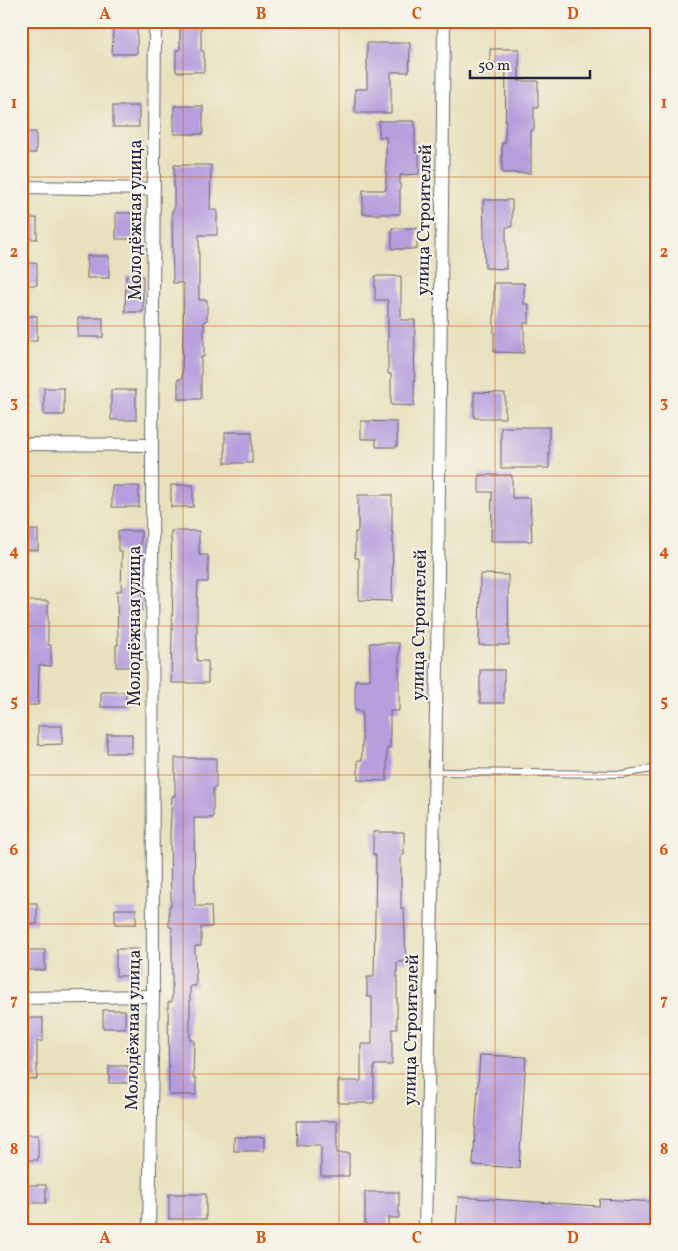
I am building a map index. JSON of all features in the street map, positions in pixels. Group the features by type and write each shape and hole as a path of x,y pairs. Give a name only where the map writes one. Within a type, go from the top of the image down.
{"street":[{"name":"Молодёжная улица","path":"149,1230 153,996 152,445 155,21"},
{"name":"улица Строителей","path":"425,1230 434,772 444,21"},
{"path":"21,187 154,189"},
{"path":"21,444 152,445"},
{"path":"21,998 153,996"}],"lane":[{"path":"434,772 624,774 657,768"}],"building":[{"path":"180,21 201,21 201,51 204,51 204,72 176,72 176,50 180,50"},
{"path":"113,29 137,29 137,54 112,54"},
{"path":"367,43 410,43 409,72 391,72 391,113 355,113 355,89 367,89"},
{"path":"490,49 519,49 519,81 538,81 538,108 534,108 534,130 531,130 531,173 502,173 502,143 505,143 506,66 490,66"},
{"path":"113,106 139,106 139,127 113,127"},
{"path":"174,106 203,106 203,134 174,134"},
{"path":"379,121 415,121 415,153 419,153 419,174 400,175 400,214 363,214 363,190 386,190 386,137 379,137"},
{"path":"21,132 36,132 36,153 21,153"},
{"path":"174,165 211,165 210,210 217,210 217,235 199,235 199,300 207,300 207,321 204,321 204,357 201,357 201,399 178,399 178,379 182,379 184,283 173,283 172,210 174,210"},
{"path":"483,200 512,200 512,227 506,227 506,269 485,268"},
{"path":"116,213 137,213 137,239 116,239"},
{"path":"21,218 37,218 37,239 21,239"},
{"path":"392,228 417,228 417,249 392,249"},
{"path":"87,256 109,256 109,278 87,278"},
{"path":"21,263 37,263 37,285 21,285"},
{"path":"126,276 143,276 143,312 125,312"},
{"path":"375,276 401,276 401,320 415,320 414,406 391,405 391,374 388,374 388,300 375,300"},
{"path":"494,283 524,283 524,304 529,304 529,323 524,323 524,353 494,352"},
{"path":"21,316 37,316 37,341 21,341"},
{"path":"78,318 103,318 103,337 78,337"},
{"path":"44,388 64,388 64,415 44,415"},
{"path":"111,390 136,390 136,420 111,420"},
{"path":"474,392 505,393 505,418 474,418"},
{"path":"361,421 397,422 397,447 376,447 376,439 361,439"},
{"path":"501,427 549,427 549,468 501,468"},
{"path":"225,432 252,432 252,463 225,463"},
{"path":"479,475 512,475 512,498 530,498 532,541 491,541 492,492 479,492"},
{"path":"171,485 193,485 193,507 171,507"},
{"path":"112,486 139,486 139,507 112,507"},
{"path":"358,495 392,495 392,601 359,600 359,558 355,558 355,532 358,532"},
{"path":"21,530 38,530 38,550 21,550"},
{"path":"118,531 141,531 140,591 142,591 142,611 140,611 139,667 116,667 116,645 118,645 117,591 121,591 122,551 118,551"},
{"path":"171,531 199,531 199,555 208,555 208,582 198,582 197,661 208,661 208,683 171,683 173,582"},
{"path":"480,574 508,575 509,645 479,645"},
{"path":"27,601 48,601 48,645 51,645 51,666 39,665 38,705 21,705 21,645 27,645"},
{"path":"370,643 399,643 399,711 390,711 390,748 387,748 387,781 358,780 358,760 362,760 362,711 355,711 355,680 370,680"},
{"path":"480,670 504,670 504,703 480,703"},
{"path":"101,692 126,692 126,707 101,707"},
{"path":"38,726 62,726 62,744 38,745"},
{"path":"107,734 132,734 132,753 107,753"},
{"path":"175,758 216,758 213,818 194,818 195,906 211,906 212,927 201,927 201,946 195,946 196,986 190,986 190,1040 194,1040 193,1078 196,1078 196,1095 169,1095 168,1002 172,1002 172,927 169,927 169,906 171,906 170,831 172,796 175,796"},
{"path":"373,832 404,832 404,855 401,855 401,909 404,909 406,962 397,962 397,1029 392,1029 392,1065 374,1065 374,1103 338,1103 338,1081 361,1081 361,1044 372,1044 372,997 367,997 367,977 374,977 376,855 373,855"},
{"path":"21,903 37,903 37,924 21,924"},
{"path":"115,909 136,909 136,924 115,924"},
{"path":"116,949 139,949 139,976 116,976"},
{"path":"21,950 45,950 45,970 21,970"},
{"path":"103,1010 125,1010 125,1028 103,1028"},
{"path":"21,1018 43,1018 43,1041 37,1041 37,1079 21,1079"},
{"path":"480,1055 526,1057 519,1168 473,1165"},
{"path":"109,1066 128,1066 128,1083 109,1083"},
{"path":"296,1121 337,1121 337,1153 349,1153 349,1176 321,1176 321,1145 297,1145"},
{"path":"21,1135 38,1135 38,1160 21,1160"},
{"path":"234,1137 264,1137 264,1151 234,1151"},
{"path":"21,1185 46,1185 46,1203 21,1203"},
{"path":"365,1192 399,1192 399,1218 388,1218 388,1230 365,1230"},
{"path":"169,1194 206,1194 206,1219 169,1219"},
{"path":"458,1197 599,1206 600,1199 657,1202 657,1230 456,1230"}]}
